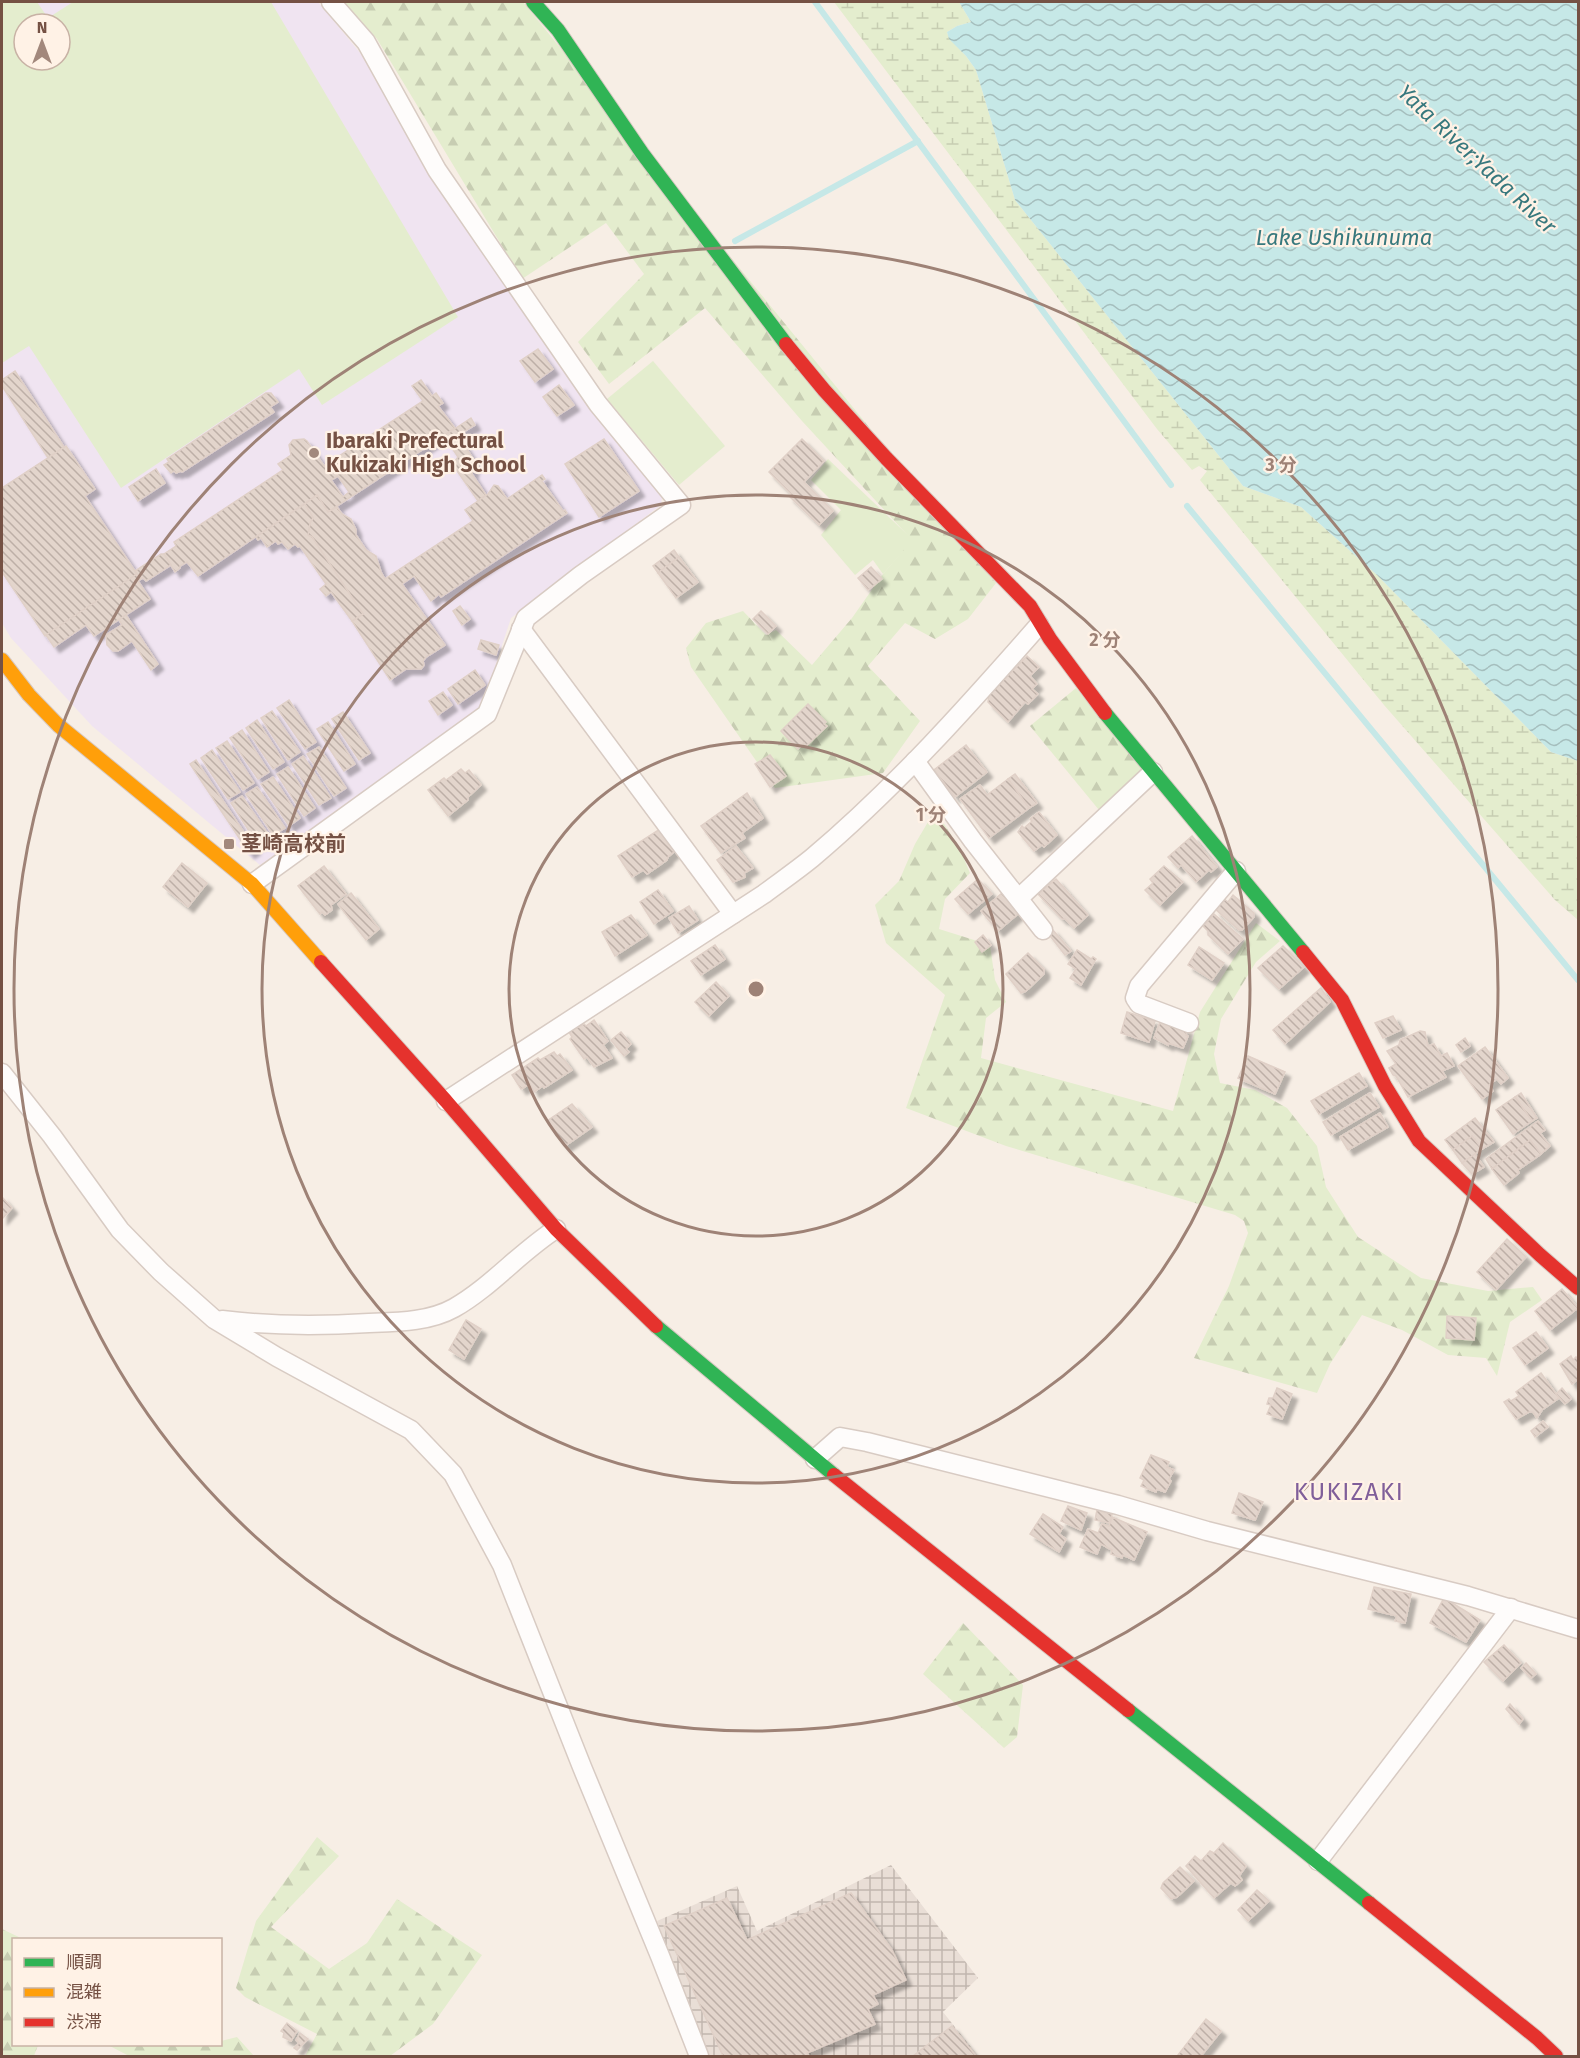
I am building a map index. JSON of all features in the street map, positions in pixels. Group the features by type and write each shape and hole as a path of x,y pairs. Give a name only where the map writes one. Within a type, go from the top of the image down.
{"street":[{"path":"252,884 487,714 526,618 581,575 681,505 598,404 437,170 366,42 331,2"},
{"path":"533,2 558,30 642,153 767,321 824,390 886,458 1030,606 1039,624 1115,726 1342,1000 1386,1086 1419,1141 1578,1288"},
{"path":"446,1101 733,914 810,859 862,814 952,724 1039,624"},
{"path":"520,629 733,914"},
{"path":"2,660 29,696 58,725 252,884 446,1101 556,1229 642,1314 815,1459 1528,2030 1556,2056"},
{"path":"915,761 973,841 1043,930"},
{"path":"1018,898 1153,772"},
{"path":"1189,1023 1139,1004 1135,998 1139,986 1236,871"},
{"path":"2,1073 52,1136 120,1230 160,1272 214,1319 277,1357 411,1430 453,1474 502,1565 699,2056"},
{"path":"214,1319 264,1325 325,1325 405,1321 438,1315 466,1301 556,1229"},
{"path":"815,1459 840,1437 867,1442 1511,1608 1578,1629"},
{"path":"1318,1861 1511,1608"}],"shaded area":[{"name":"Ibaraki Prefectural Kukizaki High School","path":"2,2 318,2 361,54 428,174 592,411 662,496 661,505 511,618 481,710 260,865 92,726 11,638 2,623"},
{"path":"891,1865 978,1978 943,2012 978,2056 707,2056 657,1921 737,1886 757,1931"}],"green space":[{"path":"2,2 37,2 44,12 12,12 12,72 72,72 72,12 57,12 73,2 271,2 458,317 322,405 299,369 121,488 29,346 2,363"},
{"path":"344,2 523,2 996,583 968,619 935,639 905,623 868,666 920,721 883,773 775,788 691,667 686,648 706,623 743,611 766,635 776,630 812,665 852,618 883,574 912,540 802,421 705,308 609,384 578,342 644,274 606,223 522,279 377,39"},
{"path":"834,2 959,2 971,22 947,32 949,38 976,70 1015,200 1243,486 1301,507 1377,575 1551,752 1578,761 1578,920 1555,900 1384,705 1200,480 1207,471 1199,466 1192,470 1157,429"},
{"path":"653,361 725,446 679,485 607,399"},
{"path":"828,459 913,540 883,574 873,560 855,575 821,535 841,510 811,480"},
{"path":"1076,688 1145,772 1099,810 1030,726"},
{"path":"935,810 959,847 970,873 945,899 939,929 990,945 995,980 1006,1002 986,1018 981,1058 1173,1111 1200,1012 1256,923 1280,941 1256,962 1221,1019 1214,1054 1220,1083 1255,1090 1287,1108 1317,1146 1326,1187 1358,1237 1421,1278 1488,1291 1533,1287 1542,1300 1510,1322 1497,1376 1486,1358 1448,1355 1402,1330 1362,1315 1330,1364 1317,1393 1194,1358 1229,1286 1248,1233 1244,1221 1235,1215 1006,1146 906,1108 945,995 886,943 875,905 899,881 915,844"},
{"path":"963,1623 1023,1685 1017,1737 1004,1748 923,1674"},
{"path":"317,1837 339,1856 271,1927 329,1969 367,1943 397,1899 482,1955 433,2024 390,2056 305,2056 317,2034 245,1997 236,1988 256,1921"},
{"path":"2,1929 21,1938 12,1938 12,2046 38,2046 34,2056 2,2056"},
{"path":"237,2037 254,2056 129,2056 110,2046 222,2046 222,2041"}],"water":[{"name":"Lake Ushikunuma","path":"959,2 1578,2 1578,761 1551,752 1377,575 1301,507 1243,486 1015,200 976,70 949,39 947,32 971,22"}],"building":[{"path":"538,349 553,369 535,382 520,361"},
{"path":"15,371 64,447 48,458 2,386 2,380"},
{"path":"421,380 432,396 436,393 443,403 438,406 455,428 328,512 317,495 198,576 187,562 175,572 164,554 176,546 174,542 283,470 278,464 291,455 289,445 293,440 307,441 324,466 423,401 412,386","holes":["338,476 349,492 343,497 331,480"]},
{"path":"559,385 574,405 557,416 543,397"},
{"path":"266,393 271,393 278,402 270,407 274,412 182,472 171,473 164,465 169,462 167,459"},
{"path":"471,418 475,425 458,435 475,462 472,474 486,495 478,501 455,468 455,461 458,457 444,436"},
{"path":"604,439 639,491 599,517 565,464"},
{"path":"802,439 824,461 804,482 833,511 819,525 789,496 791,494 769,472"},
{"path":"66,446 95,489 85,496 137,574 45,636 2,572 2,488"},
{"path":"156,469 165,483 138,501 129,487"},
{"path":"542,475 545,479 542,481 563,511 567,513 441,597 439,594 431,601 414,576 402,584 445,645 426,657 421,669 406,669 390,680 352,621 363,614 312,537 308,535 313,518 305,504 317,495 328,512 337,507 342,514 351,519 356,535 366,550 376,556 385,579 473,521 465,510 488,494 494,485 498,486 507,499"},
{"path":"305,504 313,518 308,535 312,537 363,614 352,621 331,592 326,596 320,589 326,584 300,546 295,544 288,549 282,542 278,544 276,541 267,547 261,538 258,540 256,537"},
{"path":"674,550 679,557 658,573 653,566"},
{"path":"164,554 171,565 146,581 141,579 135,571"},
{"path":"679,557 698,582 676,598 658,573"},
{"path":"871,567 882,579 868,590 858,578"},
{"path":"137,574 141,579 138,581 150,599 94,636 86,625 54,647 46,635"},
{"path":"460,606 470,619 462,625 453,611"},
{"path":"761,611 776,626 768,634 753,619"},
{"path":"126,615 158,664 151,670 132,641 118,651 113,651 107,645 106,635 122,625 119,620"},
{"path":"481,640 499,645 496,655 478,649"},
{"path":"1027,656 1039,667 1030,676 1037,684 1032,689 1038,694 1028,704 1025,702 1008,722 988,702 989,695"},
{"path":"475,670 485,685 458,704 448,689"},
{"path":"443,692 452,705 438,715 429,701"},
{"path":"289,700 316,742 305,749 277,708"},
{"path":"808,704 826,722 824,724 827,726 806,746 804,743 798,749 781,731"},
{"path":"272,711 300,752 288,760 261,718"},
{"path":"343,712 370,753 359,760 332,719"},
{"path":"257,720 284,762 273,769 246,728"},
{"path":"328,722 355,764 344,771 317,729"},
{"path":"242,730 269,772 258,779 230,738"},
{"path":"227,741 254,783 243,790 216,748"},
{"path":"966,745 987,772 955,797 934,770"},
{"path":"319,747 346,788 334,796 307,754"},
{"path":"212,750 240,792 228,799 201,758"},
{"path":"770,755 786,776 770,787 755,764"},
{"path":"303,756 331,798 319,805 292,764"},
{"path":"196,760 255,849 249,853 190,764"},
{"path":"288,767 315,808 304,816 277,774"},
{"path":"461,769 465,773 469,770 481,785 468,797 468,800 448,816 428,790"},
{"path":"1015,774 1037,803 1029,808 1008,779"},
{"path":"273,777 300,818 289,826 261,784"},
{"path":"1008,779 1029,808 989,838 960,799 980,785 987,795"},
{"path":"257,787 285,828 273,835 246,794"},
{"path":"747,793 763,818 742,833 745,838 721,853 701,826"},
{"path":"242,796 270,837 258,845 231,803"},
{"path":"1039,812 1057,835 1044,847 1042,845 1034,851 1018,832"},
{"path":"660,829 675,851 667,860 647,874 643,870 632,877 618,856"},
{"path":"1192,836 1217,867 1211,872 1209,870 1196,882 1181,865 1178,868 1168,857"},
{"path":"736,846 753,868 744,873 745,877 733,882 717,860"},
{"path":"182,863 207,883 188,907 163,887"},
{"path":"324,866 346,894 331,905 332,910 325,915 322,912 320,914 298,886"},
{"path":"1164,866 1183,882 1160,905 1145,890 1153,883 1150,879"},
{"path":"978,879 992,894 968,914 955,899"},
{"path":"1056,879 1088,915 1074,928 1038,894"},
{"path":"658,890 673,911 654,924 640,902"},
{"path":"351,893 379,929 366,940 338,904"},
{"path":"1002,893 1019,913 998,931 981,911"},
{"path":"1233,895 1254,913 1254,917 1242,930 1239,930 1215,909 1224,899 1228,902"},
{"path":"689,906 698,920 678,933 669,918"},
{"path":"1214,914 1243,939 1228,954 1208,935 1208,931 1203,926"},
{"path":"631,915 647,935 615,956 602,932"},
{"path":"1052,929 1071,951 1065,955 1047,932"},
{"path":"983,935 991,945 982,952 975,942"},
{"path":"715,945 725,959 701,975 691,961"},
{"path":"1283,946 1304,967 1279,989 1258,968"},
{"path":"1199,947 1224,963 1212,980 1188,965"},
{"path":"1077,950 1091,959 1093,957 1096,959 1081,985 1070,978 1076,969 1068,964"},
{"path":"1028,953 1044,969 1044,974 1021,993 1006,974"},
{"path":"716,982 729,996 709,1016 695,1002"},
{"path":"1321,988 1330,1002 1285,1044 1273,1030"},
{"path":"1127,1012 1155,1021 1149,1042 1121,1033"},
{"path":"1393,1016 1401,1030 1383,1038 1375,1023"},
{"path":"594,1020 608,1041 603,1045 612,1058 594,1067 587,1057 584,1059 570,1039 572,1037 569,1032 584,1024 586,1026"},
{"path":"1160,1022 1187,1029 1186,1035 1188,1036 1183,1048 1168,1043 1168,1045 1154,1038"},
{"path":"1420,1031 1425,1032 1428,1046 1434,1044 1441,1056 1447,1053 1454,1066 1442,1071 1446,1077 1408,1097 1389,1068 1396,1064 1387,1051 1399,1045 1400,1040"},
{"path":"621,1032 631,1044 626,1049 629,1052 624,1056 611,1040"},
{"path":"1465,1038 1470,1046 1461,1052 1456,1045"},
{"path":"1485,1047 1508,1078 1501,1084 1497,1079 1489,1085 1493,1091 1482,1099 1458,1066"},
{"path":"554,1052 557,1056 560,1054 572,1070 534,1092 530,1084 521,1089 512,1075 538,1058 540,1060"},
{"path":"1248,1056 1285,1072 1275,1094 1238,1078"},
{"path":"1359,1073 1367,1086 1319,1114 1311,1101"},
{"path":"1370,1093 1379,1107 1331,1135 1323,1122"},
{"path":"1521,1093 1537,1118 1532,1121 1515,1097"},
{"path":"1515,1097 1532,1121 1513,1134 1496,1110"},
{"path":"572,1104 592,1127 565,1146 547,1121"},
{"path":"1380,1113 1388,1127 1348,1150 1340,1137"},
{"path":"1475,1118 1494,1142 1482,1149 1472,1136 1453,1150 1445,1140"},
{"path":"1538,1121 1545,1130 1540,1133 1550,1146 1541,1154 1530,1140 1492,1169 1486,1159"},
{"path":"1472,1136 1482,1149 1462,1163 1453,1150"},
{"path":"1530,1140 1541,1154 1518,1170 1519,1173 1504,1185 1492,1169"},
{"path":"1475,1154 1484,1167 1472,1174 1462,1163"},
{"path":"2,1197 12,1208 2,1219"},
{"path":"1507,1239 1526,1257 1496,1290 1477,1272"},
{"path":"1562,1289 1578,1308 1550,1330 1535,1311"},
{"path":"1447,1316 1476,1318 1474,1340 1446,1338"},
{"path":"466,1320 481,1329 464,1359 449,1350"},
{"path":"1536,1332 1548,1348 1525,1365 1513,1348"},
{"path":"1571,1356 1573,1360 1576,1357 1578,1360 1578,1379 1572,1384 1560,1364"},
{"path":"1541,1373 1559,1398 1542,1410 1537,1418 1533,1412 1529,1412 1516,1419 1504,1402 1519,1396 1516,1392"},
{"path":"1277,1388 1292,1394 1282,1419 1267,1414 1271,1405 1267,1404 1269,1398 1273,1398"},
{"path":"1562,1388 1571,1399 1565,1404 1556,1394"},
{"path":"1543,1421 1548,1427 1535,1437 1531,1431"},
{"path":"1151,1455 1169,1462 1167,1467 1174,1470 1165,1492 1157,1489 1156,1492 1141,1486 1144,1480 1140,1478"},
{"path":"1239,1493 1263,1502 1255,1520 1232,1513"},
{"path":"1068,1506 1087,1513 1081,1530 1061,1521"},
{"path":"1097,1510 1112,1514 1110,1523 1095,1520"},
{"path":"1043,1514 1063,1527 1059,1534 1066,1539 1059,1552 1030,1534"},
{"path":"1112,1517 1147,1532 1134,1560 1123,1555 1122,1558 1111,1554 1112,1550 1101,1544 1097,1554 1080,1547 1088,1529 1098,1533 1102,1524 1109,1526"},
{"path":"1374,1587 1411,1594 1405,1623 1395,1621 1397,1616 1368,1609"},
{"path":"1444,1598 1480,1620 1466,1642 1430,1623"},
{"path":"1504,1645 1521,1663 1503,1681 1484,1662"},
{"path":"1526,1663 1536,1674 1531,1678 1521,1668"},
{"path":"1510,1704 1523,1719 1519,1724 1506,1709"},
{"path":"1223,1843 1246,1866 1239,1876 1242,1880 1235,1886 1231,1883 1214,1898 1186,1866 1195,1856 1201,1861 1210,1851 1214,1853"},
{"path":"1180,1867 1194,1881 1177,1897 1171,1899 1161,1888 1163,1883"},
{"path":"1257,1890 1269,1901 1248,1921 1238,1910"},
{"path":"851,1893 892,1950 906,1980 873,1995 878,2004 868,2009 875,2024 807,2053 809,2056 723,2056 664,1926 727,1898 747,1940"},
{"path":"1206,2019 1221,2031 1201,2056 1178,2055"},
{"path":"287,2023 297,2031 291,2041 283,2037 284,2033 281,2031"},
{"path":"952,2026 976,2056 913,2056"},
{"path":"300,2033 308,2039 297,2050 294,2048 299,2043 296,2040"}],"waterway":[{"path":"815,2 1171,485"},
{"path":"735,241 918,141"},
{"path":"1187,506 1578,980"}],"traffic: fast":[{"path":"533,2 558,30 642,153 786,344"},
{"path":"1105,713 1303,952"},
{"path":"656,1326 834,1475"},
{"path":"1128,1710 1369,1903"}],"traffic: slow":[{"path":"2,660 29,695 58,725 252,884 321,962"}],"traffic: jam":[{"path":"786,344 886,458 1030,606 1050,639 1105,713"},
{"path":"1303,952 1342,1000 1385,1086 1419,1141 1578,1288"},
{"path":"321,962 446,1101 556,1229 656,1326"},
{"path":"834,1475 1128,1710"},
{"path":"1369,1903 1537,2038 1556,2056"}],"place":[{"name":"Ibaraki Prefectural Kukizaki High School","path":"314,453"},
{"name":"茎崎高校前","path":"229,844"}],"district":[{"name":"KUKIZAKI","path":"1349,1492"}],"water label":[{"name":"Yata River;Yada River","path":"1477,159"}]}
